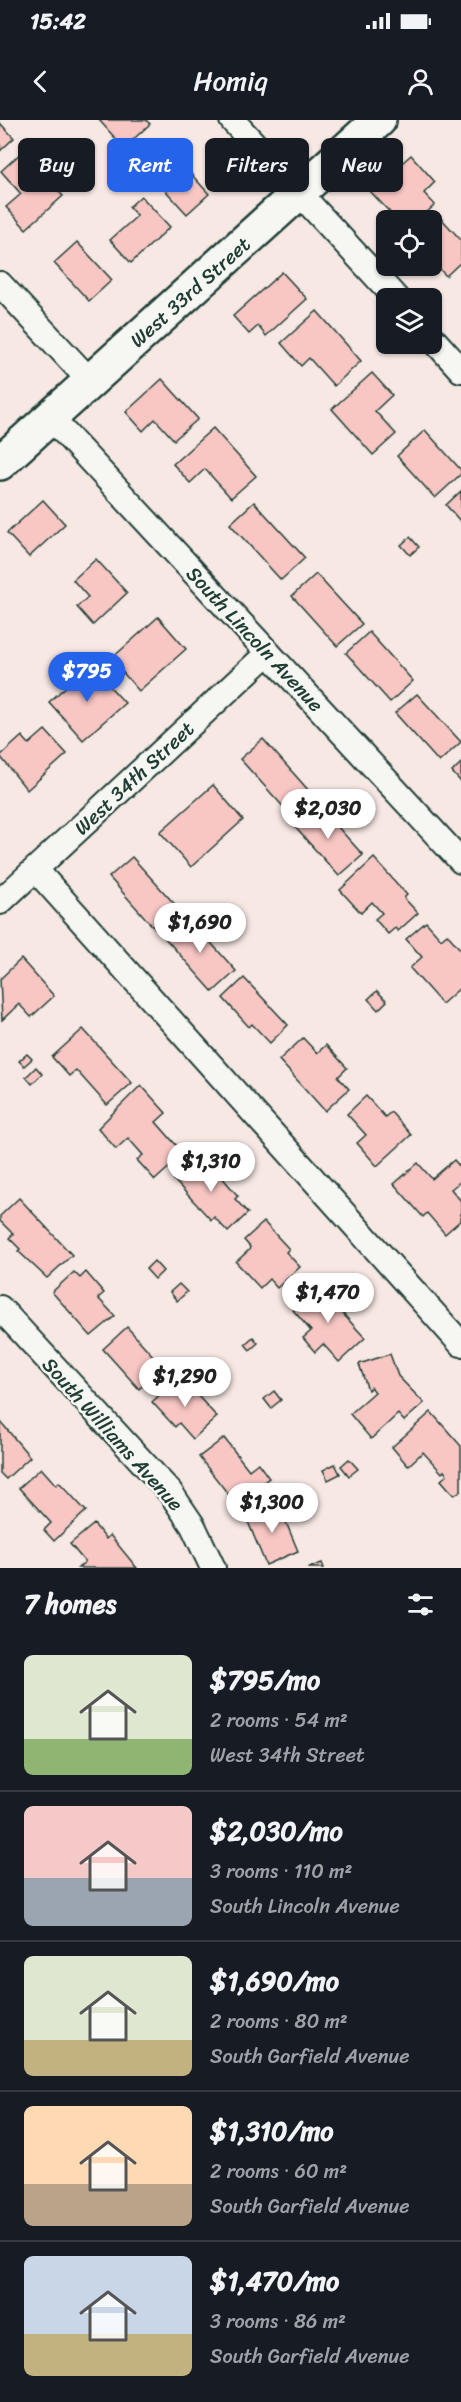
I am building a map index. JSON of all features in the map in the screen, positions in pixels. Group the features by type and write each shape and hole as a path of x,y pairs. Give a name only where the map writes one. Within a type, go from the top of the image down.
{"street":[{"path":"232,120 249,138"},
{"name":"West 33rd Street","path":"309,183 379,120"},
{"path":"299,192 387,288"},
{"name":"West 33rd Street","path":"0,463 299,192"},
{"path":"0,284 91,381"},
{"path":"442,349 461,370"},
{"name":"South Lincoln Avenue","path":"50,417 461,861"},
{"name":"West 34th Street","path":"0,902 268,653"},
{"path":"36,870 461,1344"},
{"name":"South Williams Avenue","path":"0,1308 170,1492 193,1526 213,1568"}],"building":[{"path":"99,120 146,120 150,124 135,138 115,138"},
{"path":"0,123 14,138 0,151"},
{"path":"411,155 435,182 424,193 435,205 429,210 388,210 371,192 403,192 403,162"},
{"path":"18,156 18,191 1,171"},
{"path":"193,176 209,194 187,214 167,192 193,192"},
{"path":"19,192 59,192 63,196 26,229 6,207 21,194"},
{"path":"141,196 170,227 131,263 110,240 137,216 129,207"},
{"path":"442,219 461,240 461,262 446,276 442,272"},
{"path":"77,242 112,280 89,301 54,263"},
{"path":"282,272 307,299 266,336 258,326 249,334 233,316"},
{"path":"317,311 361,361 334,386 309,358 301,366 281,343"},
{"path":"372,373 392,395 375,411 396,434 373,455 332,409"},
{"path":"162,379 198,419 174,440 155,419 143,431 126,412"},
{"path":"213,428 256,476 231,498 205,469 190,483 173,464"},
{"path":"425,430 461,470 461,474 435,498 397,456"},
{"path":"461,491 461,522 446,505"},
{"path":"43,500 65,524 29,557 7,533"},
{"path":"254,502 305,558 281,580 230,524"},
{"path":"410,537 419,547 410,555 401,545"},
{"path":"96,559 127,593 93,625 77,607 88,597 73,580"},
{"path":"316,574 362,624 337,646 292,596"},
{"path":"158,617 186,649 139,691 111,659"},
{"path":"369,632 413,681 390,702 346,653"},
{"path":"90,665 125,703 83,740 49,702"},
{"path":"417,694 461,742 439,762 395,713"},
{"path":"45,730 67,754 27,790 0,756 22,736 29,744"},
{"path":"263,739 310,792 288,812 240,759"},
{"path":"461,763 461,782 452,772"},
{"path":"213,785 243,820 191,867 160,832"},
{"path":"317,804 363,855 339,876 293,825"},
{"path":"132,857 179,909 156,930 109,877"},
{"path":"374,858 407,895 404,898 418,913 398,931 395,928 388,934 375,919 382,913 372,902 361,913 340,890"},
{"path":"188,917 236,971 213,992 165,938"},
{"path":"426,922 441,939 447,934 461,950 461,987 442,1004 410,968 422,957 406,939"},
{"path":"21,959 54,996 31,1017 19,1004 2,1020 0,979"},
{"path":"244,978 288,1025 270,1043 252,1024 249,1027 223,998"},
{"path":"377,991 387,1001 378,1010 368,999"},
{"path":"83,1029 132,1083 107,1105 76,1070 69,1076 52,1057"},
{"path":"303,1038 317,1053 326,1045 347,1068 338,1077 349,1089 325,1111 279,1060"},
{"path":"27,1054 32,1059 24,1066 19,1061"},
{"path":"36,1067 42,1074 32,1084 26,1077"},
{"path":"141,1085 166,1113 156,1122 184,1154 155,1180 137,1160 143,1155 128,1138 116,1149 98,1128"},
{"path":"366,1096 385,1117 391,1112 411,1135 377,1166 357,1143 366,1135 347,1114"},
{"path":"202,1154 238,1196 235,1199 248,1213 228,1232 214,1217 211,1220 174,1180"},
{"path":"454,1160 461,1168 461,1181 451,1189 461,1201 461,1220 445,1234 427,1213 423,1217 394,1184 418,1163 432,1179"},
{"path":"19,1198 72,1255 47,1278 18,1251 20,1249 9,1238 13,1234 0,1221 0,1216"},
{"path":"264,1222 289,1249 286,1252 300,1267 277,1288 269,1279 260,1288 236,1262 249,1250 250,1247 244,1240"},
{"path":"154,1261 163,1271 155,1279 146,1269"},
{"path":"74,1272 80,1278 86,1272 104,1293 98,1298 115,1316 91,1336 52,1292"},
{"path":"179,1284 187,1292 177,1301 170,1292"},
{"path":"322,1284 339,1302 335,1305 365,1338 339,1362 323,1344 315,1352 303,1338 311,1331 293,1310"},
{"path":"127,1327 163,1367 139,1389 103,1349"},
{"path":"253,1337 258,1343 250,1350 245,1344"},
{"path":"390,1354 398,1376 424,1403 404,1421 398,1414 371,1439 350,1414 375,1392 371,1387 368,1390 359,1364"},
{"path":"180,1376 217,1417 193,1439 179,1423 175,1427 152,1402"},
{"path":"274,1391 281,1400 271,1408 264,1399"},
{"path":"431,1412 461,1446 461,1491 454,1495 441,1480 447,1475 444,1471 442,1473 423,1452 408,1466 392,1447"},
{"path":"0,1421 30,1457 6,1479 0,1473"},
{"path":"224,1438 249,1470 258,1463 269,1478 236,1504 199,1457"},
{"path":"349,1459 358,1469 349,1476 341,1466"},
{"path":"335,1464 340,1474 328,1480 323,1470"},
{"path":"41,1468 56,1485 59,1482 86,1511 54,1541 44,1530 51,1523 19,1488"},
{"path":"278,1503 298,1551 266,1565 246,1517"},
{"path":"94,1524 106,1539 110,1535 137,1568 78,1568 85,1562 70,1544"},
{"path":"322,1563 324,1568 308,1568"}]}
